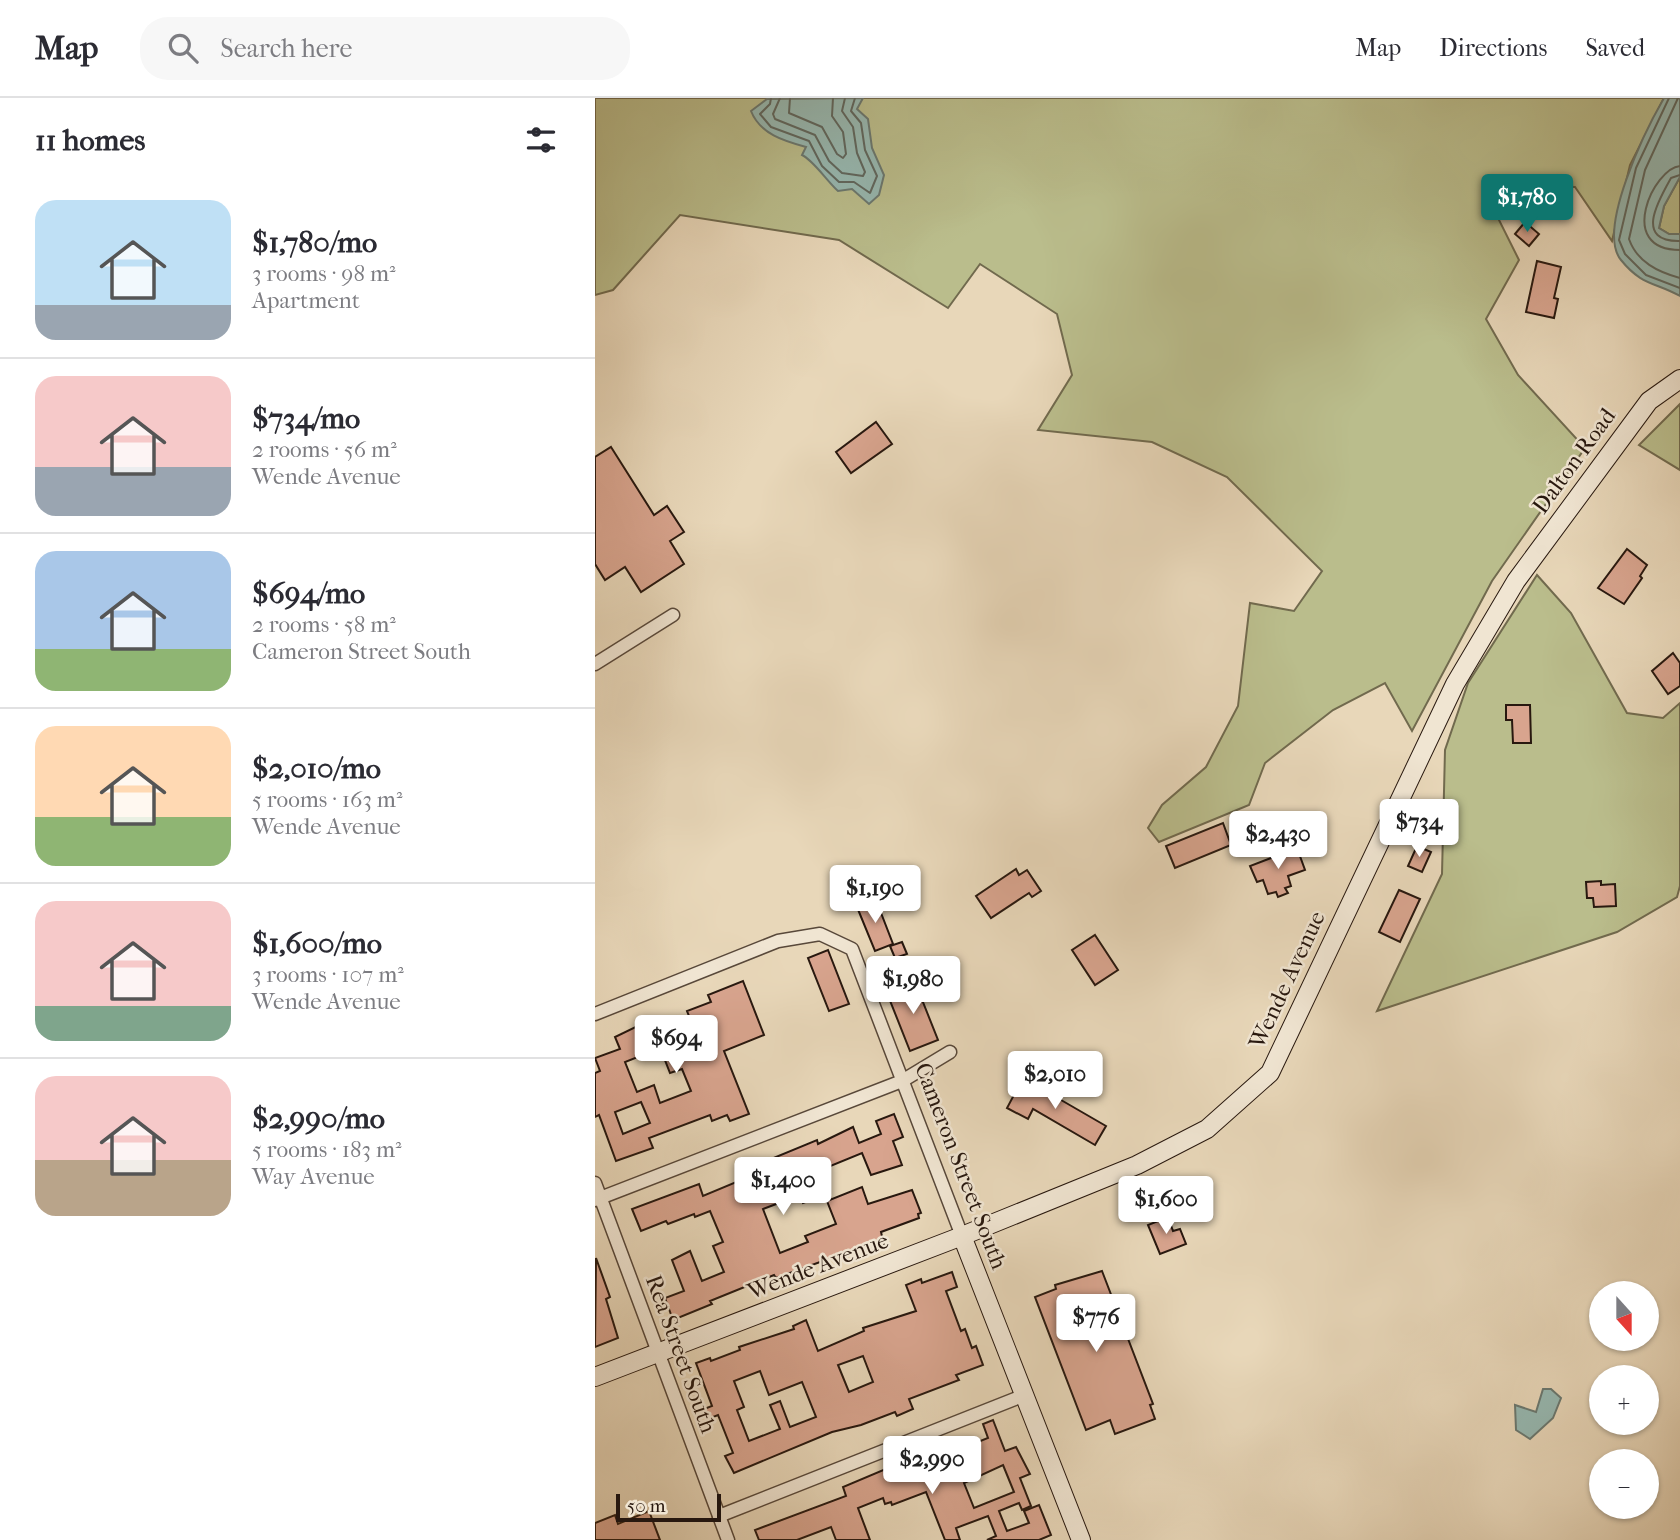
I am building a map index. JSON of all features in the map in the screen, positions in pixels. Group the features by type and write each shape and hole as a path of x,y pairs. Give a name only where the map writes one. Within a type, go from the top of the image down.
{"street":[{"name":"Dalton Road","path":"1516,581 1649,401 1679,379"},
{"name":"Wende Avenue","path":"595,1377 963,1236 1137,1165 1207,1129 1270,1073 1455,684 1516,581"},
{"path":"595,664 673,615"},
{"name":"Cameron Street South","path":"595,1014 778,941 820,934 852,949 1080,1540"},
{"path":"598,1199 901,1081 950,1052"},
{"name":"Rea Street South","path":"595,1183 598,1199 659,1353 728,1540"},
{"path":"719,1516 1025,1395"}],"green space":[{"path":"595,98 1664,98 1630,165 1612,241 1575,187 1520,185 1490,202 1519,260 1486,319 1518,375 1585,448 1492,581 1412,731 1385,683 1333,710 1265,763 1249,805 1159,842 1148,828 1162,805 1206,767 1238,706 1250,603 1294,611 1322,571 1227,477 1152,442 1038,430 1072,375 1057,314 980,264 948,308 839,240 680,215 613,290 595,295"},
{"path":"1680,177 1680,234 1669,234 1659,228 1664,206"},
{"path":"1680,404 1680,470 1639,445"},
{"path":"1537,575 1571,613 1627,713 1663,718 1680,703 1680,886 1677,897 1617,932 1377,1011 1442,874 1445,750 1468,683"}],"water":[{"path":"863,98 857,109 868,119 872,148 884,175 879,195 869,204 852,189 838,191 811,161 802,155 806,147 767,131 751,111 767,99"},
{"path":"1664,98 1680,98 1680,177 1664,206 1659,228 1669,234 1680,234 1680,296 1636,275 1621,260 1615,246 1615,226 1626,179"},
{"path":"1259,815 1264,827 1241,837 1236,825"},
{"path":"1543,1389 1551,1389 1561,1398 1553,1418 1530,1439 1516,1430 1515,1405 1536,1412"}],"building":[{"path":"1525,222 1539,234 1529,246 1515,234"},
{"path":"1537,261 1561,267 1554,298 1558,299 1554,318 1526,312"},
{"path":"876,422 892,444 851,473 836,452"},
{"path":"611,447 654,515 667,506 684,532 670,541 684,564 641,592 625,567 605,580 595,564 595,457"},
{"path":"1627,549 1647,565 1640,576 1642,578 1624,604 1598,588"},
{"path":"1673,653 1680,663 1680,686 1668,694 1652,671"},
{"path":"1506,705 1530,705 1531,743 1513,743 1512,720 1506,720"},
{"path":"1223,823 1231,845 1175,868 1166,846"},
{"path":"1417,846 1431,852 1422,872 1408,866"},
{"path":"1297,848 1305,870 1288,876 1291,886 1285,888 1288,893 1278,897 1276,892 1268,894 1263,880 1257,882 1250,866"},
{"path":"1016,869 1019,875 1027,870 1041,891 1032,897 1029,893 991,918 976,896"},
{"path":"1601,881 1601,885 1615,884 1616,906 1594,907 1593,898 1587,898 1586,882"},
{"path":"1399,890 1420,899 1400,942 1379,932"},
{"path":"876,900 893,944 875,951 857,907"},
{"path":"1095,935 1118,970 1095,985 1072,950"},
{"path":"902,942 907,954 895,958 890,946"},
{"path":"828,950 849,1004 829,1011 808,958"},
{"path":"743,981 764,1035 724,1051 749,1114 730,1121 727,1115 712,1121 710,1115 649,1138 653,1148 616,1161 599,1115 595,1117 595,1073 600,1071 595,1058 620,1049 615,1037 652,1019 663,1047 625,1062 637,1092 654,1085 660,1103 691,1091 682,1069 670,1073 663,1055 699,1041 687,1011 711,1002 708,995","holes":["641,1102 650,1123 623,1134 615,1112"]},
{"path":"915,982 938,1040 910,1051 887,993"},
{"path":"1023,1078 1106,1126 1095,1145 1033,1109 1028,1119 1007,1108"},
{"path":"894,1114 903,1137 893,1141 902,1165 871,1175 862,1153 818,1171 827,1194 803,1203 800,1195 763,1209 780,1253 808,1242 805,1236 836,1224 827,1201 862,1187 868,1204 912,1190 921,1213 918,1214 919,1218 881,1232 884,1245 872,1249 867,1245 776,1278 774,1275 710,1301 712,1304 673,1320 665,1298 684,1291 672,1260 690,1251 702,1281 724,1272 713,1246 723,1242 710,1211 668,1224 666,1221 641,1231 632,1209 699,1184 703,1196 753,1175 756,1183 777,1175 771,1159 817,1140 818,1144 853,1127 859,1143 881,1134 876,1121"},
{"path":"1168,1217 1173,1231 1180,1229 1186,1244 1160,1254 1148,1225"},
{"path":"596,1258 610,1297 606,1299 618,1338 595,1347"},
{"path":"1102,1271 1153,1404 1150,1405 1155,1419 1115,1434 1110,1420 1086,1430 1035,1297 1056,1289 1055,1285"},
{"path":"952,1272 957,1287 946,1291 961,1331 965,1329 972,1348 976,1346 983,1365 956,1375 959,1380 909,1399 913,1409 897,1416 895,1412 861,1425 832,1432 734,1473 725,1456 733,1453 718,1415 708,1419 704,1409 712,1406 696,1363 710,1358 711,1361 740,1350 739,1347 794,1329 793,1326 806,1320 818,1351 864,1331 863,1328 916,1311 906,1285 921,1279 922,1283","holes":["863,1356 873,1382 849,1392 838,1365","760,1371 769,1395 802,1382 816,1417 790,1427 780,1401 770,1405 780,1429 749,1441 737,1410 744,1407 734,1381"]},
{"path":"993,1420 1005,1451 1016,1447 1030,1474 1020,1478 1031,1506 1022,1510 1019,1503 999,1511 1007,1531 1029,1523 1024,1511 1039,1505 1051,1535 1039,1540 987,1540 996,1536 988,1516 956,1528 960,1540 945,1540 926,1492 892,1505 891,1502 885,1504 883,1498 858,1508 870,1540 836,1540 831,1527 797,1540 759,1540 755,1530 846,1496 843,1487 888,1468 890,1473 928,1462 988,1438 983,1424","holes":["1003,1465 1014,1492 974,1508 964,1483"]},
{"path":"649,1511 660,1540 595,1540 595,1523 615,1515 618,1524"}]}
